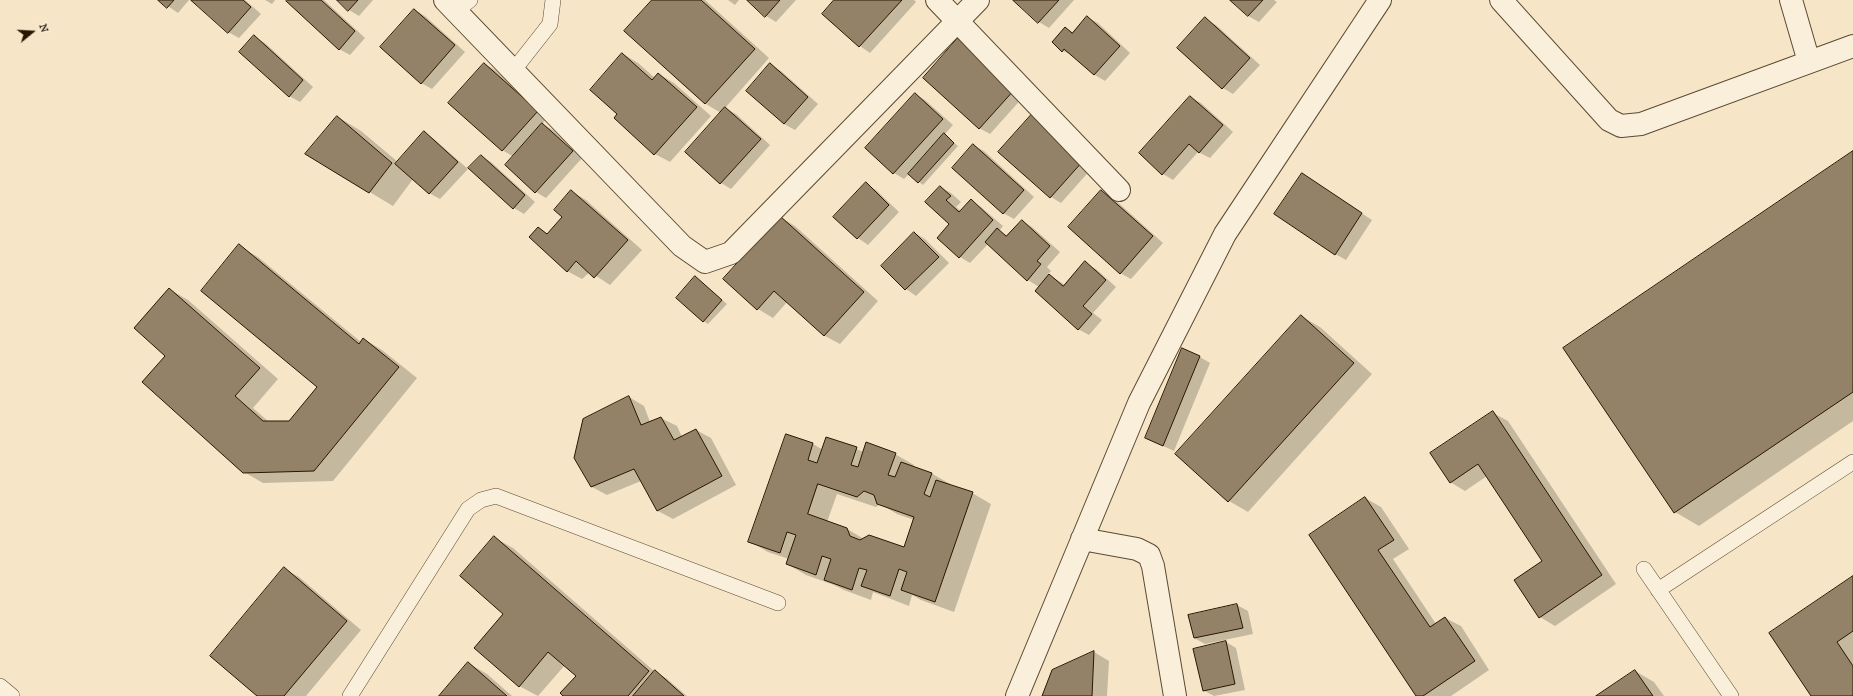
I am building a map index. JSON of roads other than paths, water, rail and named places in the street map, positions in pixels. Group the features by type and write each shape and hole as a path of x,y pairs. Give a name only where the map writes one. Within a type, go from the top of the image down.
{"street":[{"path":"937,0 1119,190"},
{"path":"457,4 513,71 682,246 705,262 731,253 978,0"},
{"path":"1017,696 1138,403 1226,234 1380,0"},
{"path":"1501,0 1609,120 1621,126 1641,124 1853,46"},
{"path":"1791,0 1809,62"},
{"path":"1082,539 1137,549 1149,555 1153,566 1175,696"}],"lane":[{"path":"513,71 550,24 553,0"},
{"path":"1658,590 1853,462"},
{"path":"350,696 468,509 481,500 496,496 778,603"},
{"path":"1644,569 1731,696"},
{"path":"0,686 12,696"}]}
